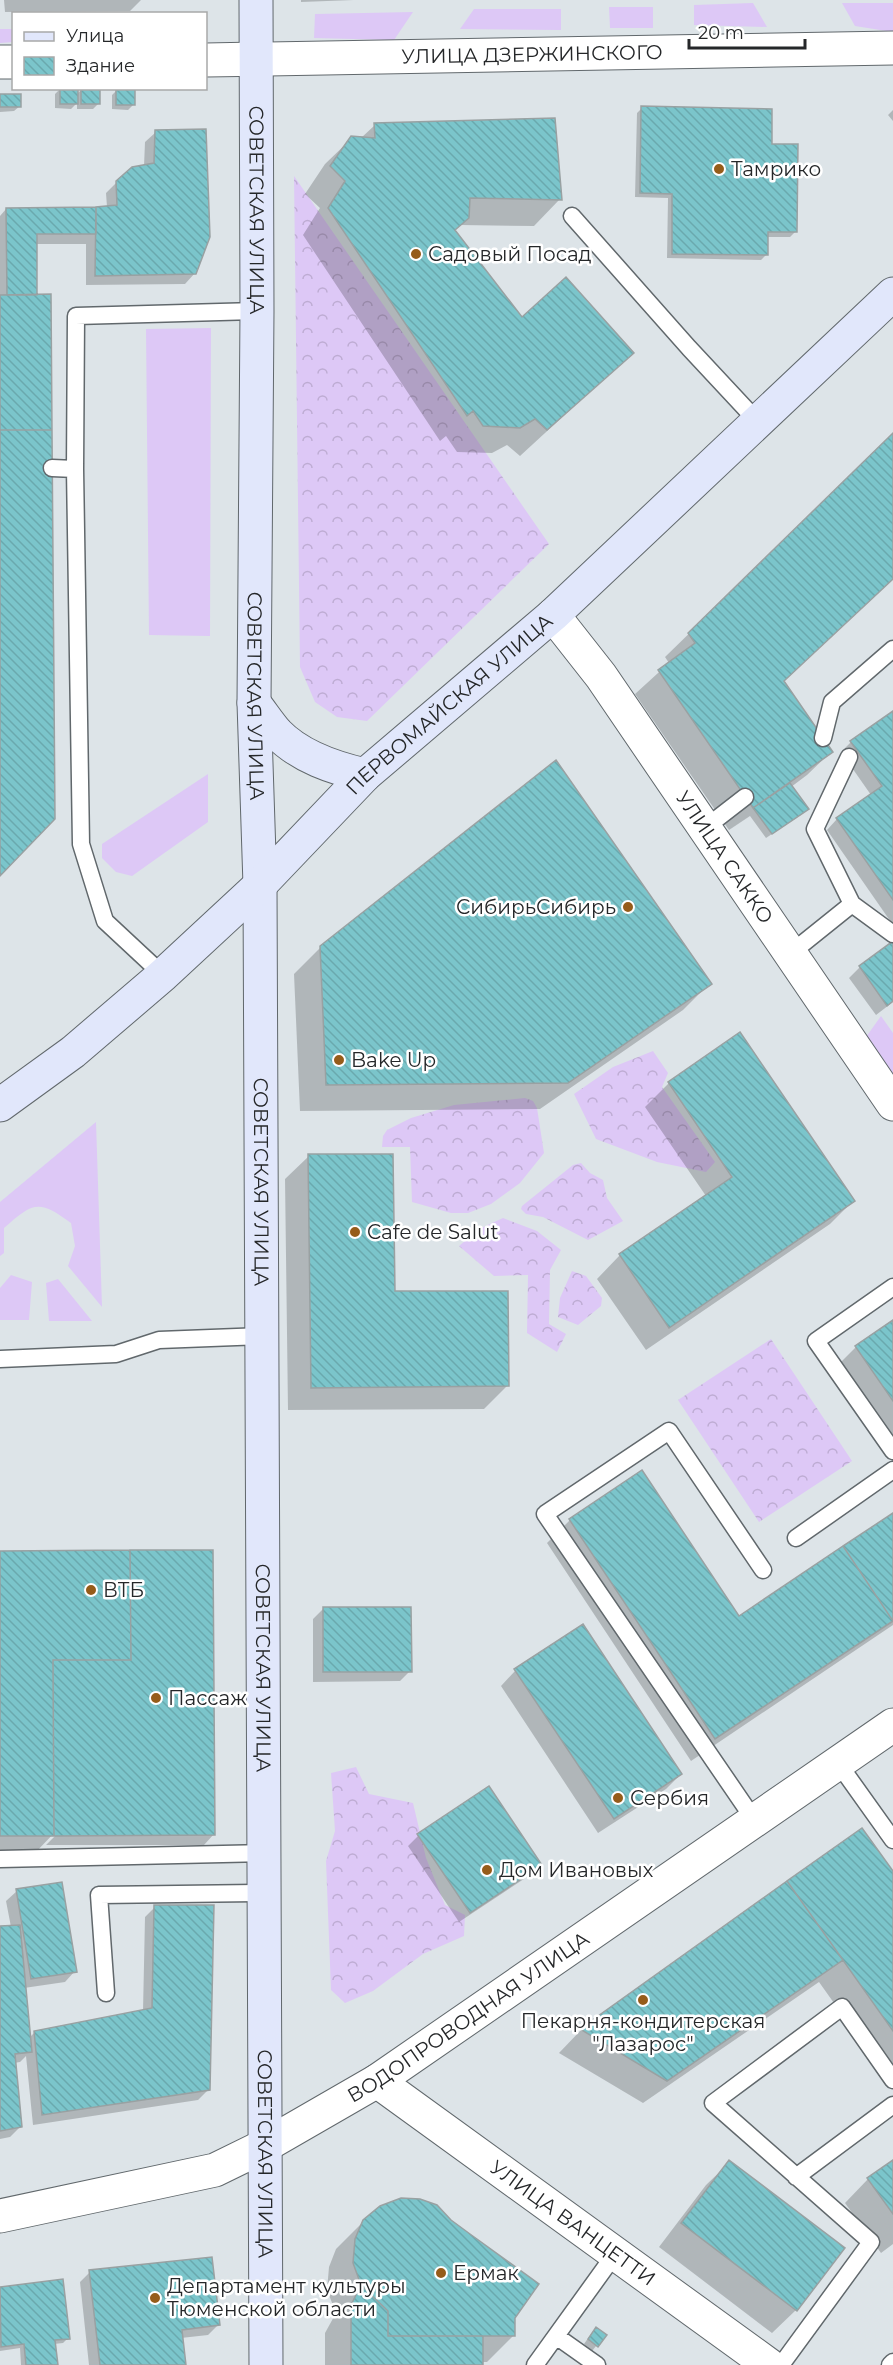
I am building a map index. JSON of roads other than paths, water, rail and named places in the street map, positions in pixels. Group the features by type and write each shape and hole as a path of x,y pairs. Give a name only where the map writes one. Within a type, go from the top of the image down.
{"main road":[{"name":"СОВЕТСКАЯ УЛИЦА","path":"256,0 257,311 254,703 260,885 266,2365"},
{"name":"ПЕРВОМАЙСКАЯ УЛИЦА","path":"0,1105 73,1052 163,975 260,885 365,774 553,615 893,294"},
{"path":"254,703 278,734 310,757 341,770 365,774"}],"street":[{"name":"УЛИЦА ДЗЕРЖИНСКОГО","path":"207,60 893,48"},
{"name":"УЛИЦА САККО","path":"553,615 601,676 893,1104"},
{"name":"ВОДОПРОВОДНАЯ УЛИЦА","path":"0,2216 215,2170 266,2145 377,2081 893,1725"},
{"name":"УЛИЦА ВАНЦЕТТИ","path":"377,2081 769,2365"}],"lane":[{"path":"572,216 688,348 758,423"},
{"path":"163,975 105,921 81,844 75,469 76,316 257,311"},
{"path":"52,468 75,469"},
{"path":"823,738 832,702 893,649"},
{"path":"849,757 815,829 852,904 893,934"},
{"path":"705,828 745,797"},
{"path":"791,953 852,904"},
{"path":"893,1287 816,1341 893,1451"},
{"path":"0,1359 116,1354 159,1340 262,1336"},
{"path":"755,1821 545,1514 669,1431 763,1570"},
{"path":"796,1538 893,1470"},
{"path":"838,1763 893,1840"},
{"path":"0,1859 264,1853"},
{"path":"106,1993 99,1895 264,1893"},
{"path":"782,2365 871,2242 713,2103 842,2007 893,2080"},
{"path":"796,2177 893,2105"},
{"path":"535,2365 615,2254"},
{"path":"556,2336 597,2365"}],"place":[{"name":"Тамрико","path":"719,169"},
{"name":"Садовый Посад","path":"416,254"},
{"name":"СибирьСибирь","path":"628,907"},
{"name":"Bake Up","path":"339,1060"},
{"name":"Cafe de Salut","path":"355,1232"},
{"name":"ВТБ","path":"91,1590"},
{"name":"Пассаж","path":"156,1698"},
{"name":"Сербия","path":"618,1798"},
{"name":"Дом Ивановых","path":"487,1870"},
{"name":"Пекарня-кондитерская \"Лазарос\"","path":"643,2000"},
{"name":"Ермак","path":"441,2273"},
{"name":"Департамент культуры Тюменской области","path":"155,2298"}]}
